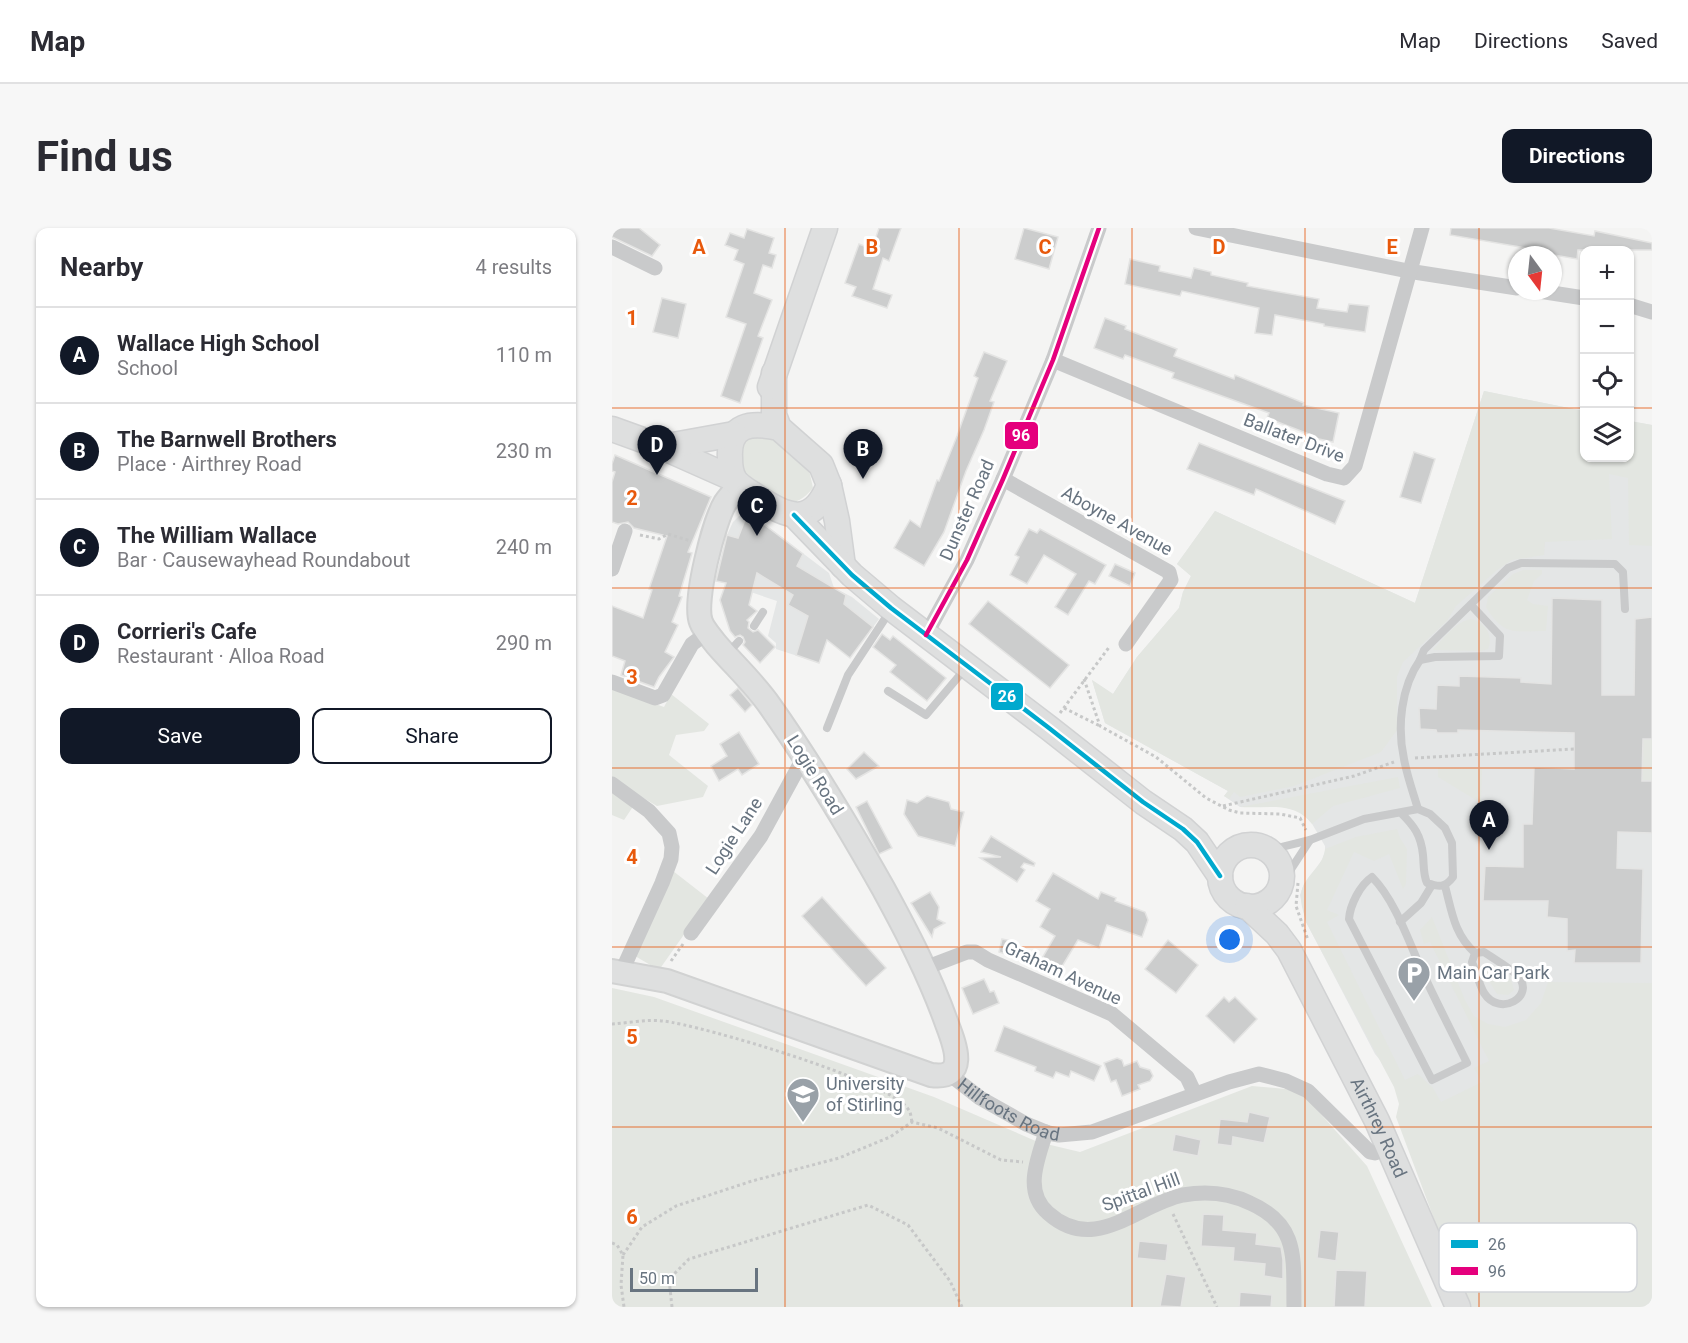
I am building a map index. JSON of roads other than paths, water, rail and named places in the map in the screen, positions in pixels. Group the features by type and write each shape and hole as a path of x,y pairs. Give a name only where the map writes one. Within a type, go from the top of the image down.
{"main road":[{"path":"736,482 730,464 729,449 738,431 756,414 767,396 825,228"},
{"path":"774,373 774,415 779,428 821,465 837,521 843,566"},
{"path":"662,447 761,424 779,428"},
{"path":"612,429 662,447 736,482 778,511 794,515 809,512 822,501 828,484"},
{"name":"Logie Road","path":"736,482 724,504 710,546 703,578 699,608 700,621 707,633 733,648 866,857 925,969 941,1006 958,1057 955,1067 948,1073"},
{"path":"794,515 843,566 891,608 931,627 968,666 1143,802 1183,829 1197,842 1220,876"},
{"path":"1183,829 1240,847"},
{"path":"1260,846 1269,850 1280,864 1279,888 1289,950 1277,934 1247,906 1231,899 1221,884 1220,876 1226,858 1240,847 1260,846"},
{"path":"1247,906 1263,904 1279,888"},
{"name":"Airthrey Road","path":"1289,950 1389,1148 1439,1263"},
{"name":"Hillfoots Road","path":"617,972 667,981 931,1075 942,1076 948,1073"},
{"name":"Airthrey Road","path":"1451,1292 1458,1307"}],"street":[{"name":"Dunster Road","path":"931,627 968,560 1003,479 1053,360 1099,228"},
{"path":"1196,228 1408,271 1508,287"},
{"name":"Ballater Drive","path":"1053,360 1327,474 1344,478 1355,466 1408,271 1422,228"},
{"path":"612,247 655,268"},
{"path":"1562,295 1580,297"},
{"path":"1634,307 1652,312"},
{"name":"Aboyne Avenue","path":"1003,479 1169,572 1171,580 1126,644"},
{"path":"612,569 625,531"},
{"path":"612,682 655,698 663,695 692,644 707,633"},
{"name":"Logie Lane","path":"691,933 761,836 804,757"},
{"path":"612,784 649,811 669,833 672,847 671,859 662,883 617,972"},
{"name":"Graham Avenue","path":"925,969 967,952 975,952 988,960 1112,1014 1187,1077 1195,1094"},
{"name":"Hillfoots Road","path":"948,1073 980,1098 1026,1124 1059,1135 1092,1132 1228,1082 1259,1074 1308,1091 1370,1152 1376,1153 1389,1148"},
{"name":"Spittal Hill","path":"1046,1132 1033,1178 1035,1193 1043,1209 1057,1221 1074,1229 1087,1230 1104,1227 1118,1221 1125,1221 1181,1196 1202,1193 1222,1194 1256,1205 1279,1222 1289,1239 1293,1254 1294,1307"}],"lane":[{"path":"1418,809 1403,759 1401,732 1406,687 1424,650 1508,568 1521,563 1615,564 1623,572 1625,609"},
{"path":"1420,660 1435,657 1499,656 1500,636 1471,605"},
{"path":"827,728 848,675 891,608"},
{"path":"754,626 763,612"},
{"path":"888,691 926,715 968,666"},
{"path":"1269,850 1310,840 1364,819 1418,809 1430,814 1445,828 1452,843 1453,877 1445,886 1438,887 1427,883 1424,876 1423,851 1415,826 1401,813"},
{"path":"1279,888 1310,840"},
{"path":"1372,878 1380,885 1400,922 1467,1063 1432,1080 1349,919 1350,909 1366,881 1372,878"},
{"path":"1400,922 1421,903 1432,885"},
{"path":"1445,886 1457,932 1475,953"},
{"path":"1484,952 1519,976 1523,986 1522,994 1515,1002 1505,1005 1495,1003 1485,994 1472,962 1475,953 1484,952"}],"place":[{"name":"Corrieri's Cafe","path":"657,475"},
{"name":"The Barnwell Brothers","path":"863,479"},
{"name":"The William Wallace","path":"757,536"},
{"name":"Wallace High School","path":"1489,850"},
{"name":"Main Car Park","path":"1414,1002"},
{"name":"University of Stirling","path":"803,1123"}]}
